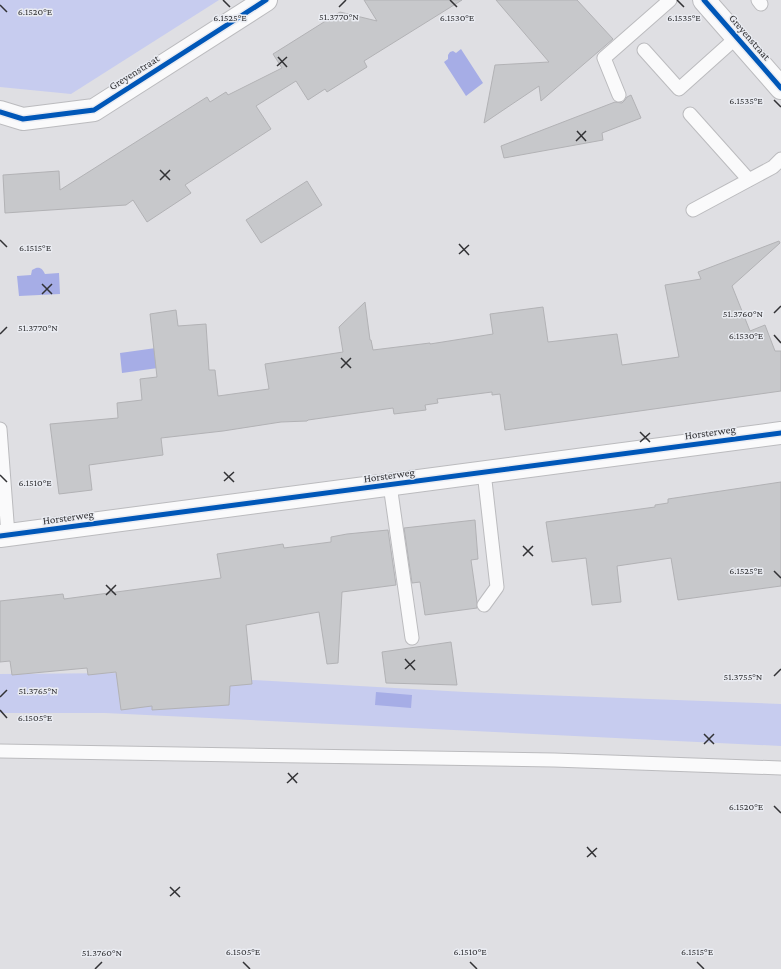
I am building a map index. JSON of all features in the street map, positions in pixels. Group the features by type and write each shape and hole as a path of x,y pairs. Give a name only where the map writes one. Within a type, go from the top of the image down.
{"street":[{"name":"Greyenstraat","path":"0,112 23,119 94,110 266,0"},
{"name":"Greyenstraat","path":"704,0 781,88"},
{"name":"Horsterweg","path":"4,536 781,433"}],"lane":[{"path":"619,95 604,58 670,0"},
{"path":"644,50 679,89 737,37"},
{"path":"690,114 749,180"},
{"path":"693,210 749,180 778,167"},
{"path":"0,429 4,536"},
{"path":"484,472 497,587 484,605"},
{"path":"390,485 412,638"},
{"path":"0,751 546,760 781,768"}],"shaded area":[{"path":"0,0 219,0 71,94 0,87"},
{"path":"129,673 465,692 781,704 781,746 105,713 0,713 0,674"}],"water":[{"path":"461,49 483,83 466,96 444,62 448,59 450,52 453,51 456,53"},
{"path":"36,268 42,269 45,274 59,273 60,294 19,296 17,276 31,275 32,270"},
{"path":"163,347 165,367 122,373 120,353"},
{"path":"376,692 412,695 411,708 375,705"}],"building":[{"path":"364,0 462,0 364,61 367,67 327,92 325,89 308,100 296,81 256,106 271,129 185,185 191,193 147,222 133,200 126,205 5,213 3,175 59,171 60,190 207,97 210,102 226,92 228,95 282,68 273,54 340,12 377,21"},
{"path":"496,0 577,0 613,39 541,101 539,86 484,123 495,65 549,62"},
{"path":"631,95 641,118 602,133 603,140 504,158 501,146 615,102 622,103"},
{"path":"307,181 322,205 261,243 246,220"},
{"path":"779,241 780,243 732,286 750,331 765,325 775,351 781,351 781,391 505,430 500,394 492,395 492,392 437,399 438,403 425,405 426,410 394,414 393,408 307,421 281,422 223,431 161,438 163,455 89,465 92,490 59,494 50,424 118,418 117,403 142,400 140,379 157,377 150,314 176,310 178,326 206,324 209,370 215,370 218,396 269,389 265,364 343,352 339,327 365,302 370,340 373,350 430,344 493,334 490,314 543,307 548,342 617,334 622,365 679,357 665,285 701,279 698,272"},
{"path":"781,482 781,586 678,600 671,558 617,566 621,602 592,605 586,558 552,562 546,522 655,507 655,505 668,503 668,499"},
{"path":"475,520 478,559 471,560 477,608 425,615 420,582 412,583 404,528"},
{"path":"388,530 396,585 342,592 338,663 327,664 319,612 246,625 252,684 230,686 229,705 152,710 152,706 121,710 116,672 88,675 87,668 12,675 10,661 0,662 0,601 63,594 64,599 221,578 217,554 283,544 284,548 331,542 331,537"},
{"path":"451,642 457,685 386,683 382,652"}],"cycle path":[{"path":"0,112 23,119 94,110 266,0"},
{"path":"704,0 781,88"},
{"path":"0,536 781,433"}]}
